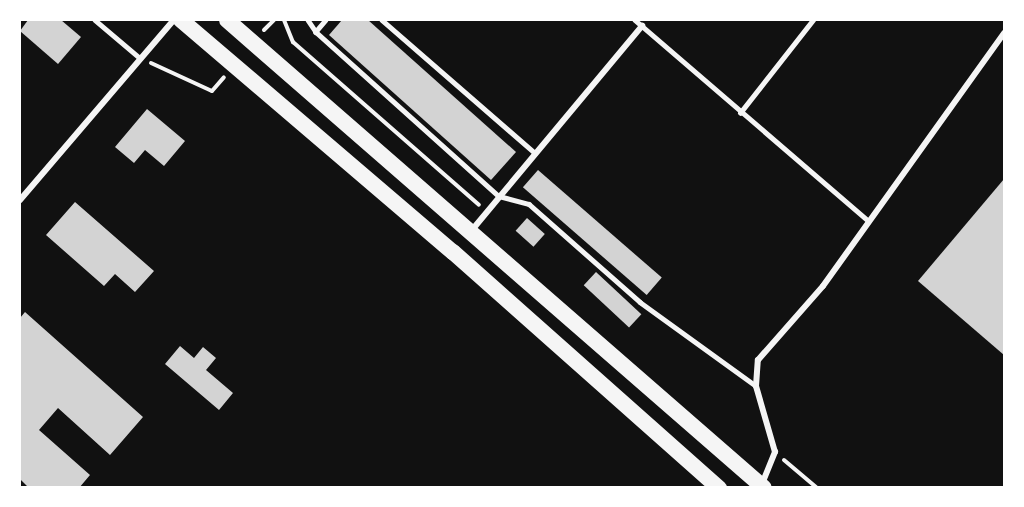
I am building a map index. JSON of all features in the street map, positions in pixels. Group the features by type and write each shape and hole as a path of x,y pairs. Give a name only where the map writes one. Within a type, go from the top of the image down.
{"highway":[{"path":"181,20 453,252 719,488"},
{"path":"227,20 472,230 761,487"}],"street":[{"path":"20,200 174,20"},
{"path":"472,230 642,26"},
{"path":"761,487 775,452 756,386 758,360 823,286 1005,33"}],"lane":[{"path":"95,20 140,58"},
{"path":"308,20 315,32 499,196 528,204 640,302 756,386"},
{"path":"315,32 326,20"},
{"path":"382,20 535,153"},
{"path":"635,20 740,113 869,221"},
{"path":"642,26 647,20"},
{"path":"740,113 813,20"}],"path":[{"path":"284,20 293,42 487,211"},
{"path":"140,58 212,91"},
{"path":"775,452 817,488"}],"building":[{"path":"28,20 61,20 81,37 58,64 20,31"},
{"path":"342,20 368,20 516,152 491,180 329,35"},
{"path":"147,109 185,141 164,166 145,150 134,163 115,147"},
{"path":"538,170 662,278 647,295 523,187"},
{"path":"1004,179 1004,355 918,281"},
{"path":"75,202 154,271 135,292 115,274 104,286 46,235"},
{"path":"527,218 545,234 533,247 516,231"},
{"path":"596,272 641,314 629,327 584,285"},
{"path":"25,312 143,417 110,455 58,408 39,430 90,475 79,488 29,488 20,479 20,318"},
{"path":"180,346 194,358 203,347 216,358 206,370 233,393 219,410 165,364"}]}
